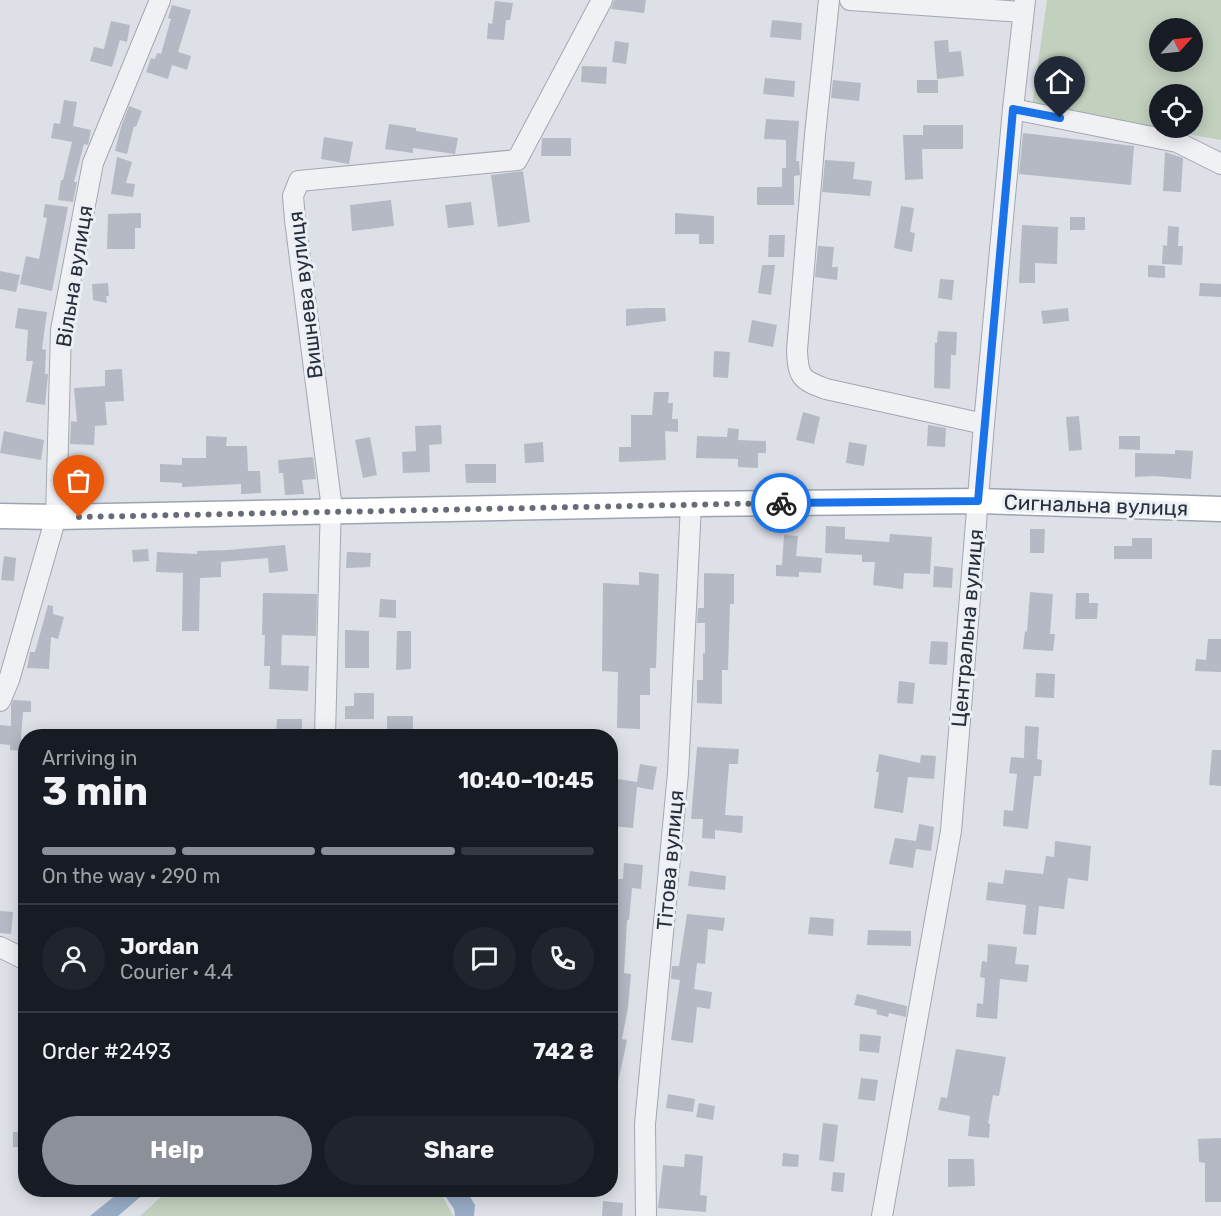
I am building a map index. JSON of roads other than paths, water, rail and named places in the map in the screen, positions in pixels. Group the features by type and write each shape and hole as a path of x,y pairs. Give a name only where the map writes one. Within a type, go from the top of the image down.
{"main road":[{"name":"Сигнальна вулиця","path":"0,516 56,517 691,504 978,501 1221,509"}],"street":[{"name":"Вільна вулиця","path":"0,701 9,680 56,517 62,330 93,163 160,0"},
{"name":"Вишнева вулиця","path":"325,729 331,511 293,196 299,182 517,160 602,0"},
{"path":"829,0 814,135 797,350 798,368 807,382 826,389 984,424"},
{"path":"850,0 1024,6"},
{"name":"Центральна вулиця","path":"882,1216 951,831 984,424 1024,6"},
{"path":"1013,109 1177,142 1221,164"},
{"name":"Тітова вулиця","path":"646,1216 645,1124 678,773 691,504"},
{"path":"0,947 18,956"}],"water":[{"path":"113,1197 141,1197 118,1216 90,1216"},
{"path":"446,1197 470,1197 475,1205 474,1216 455,1216 454,1209"}]}
